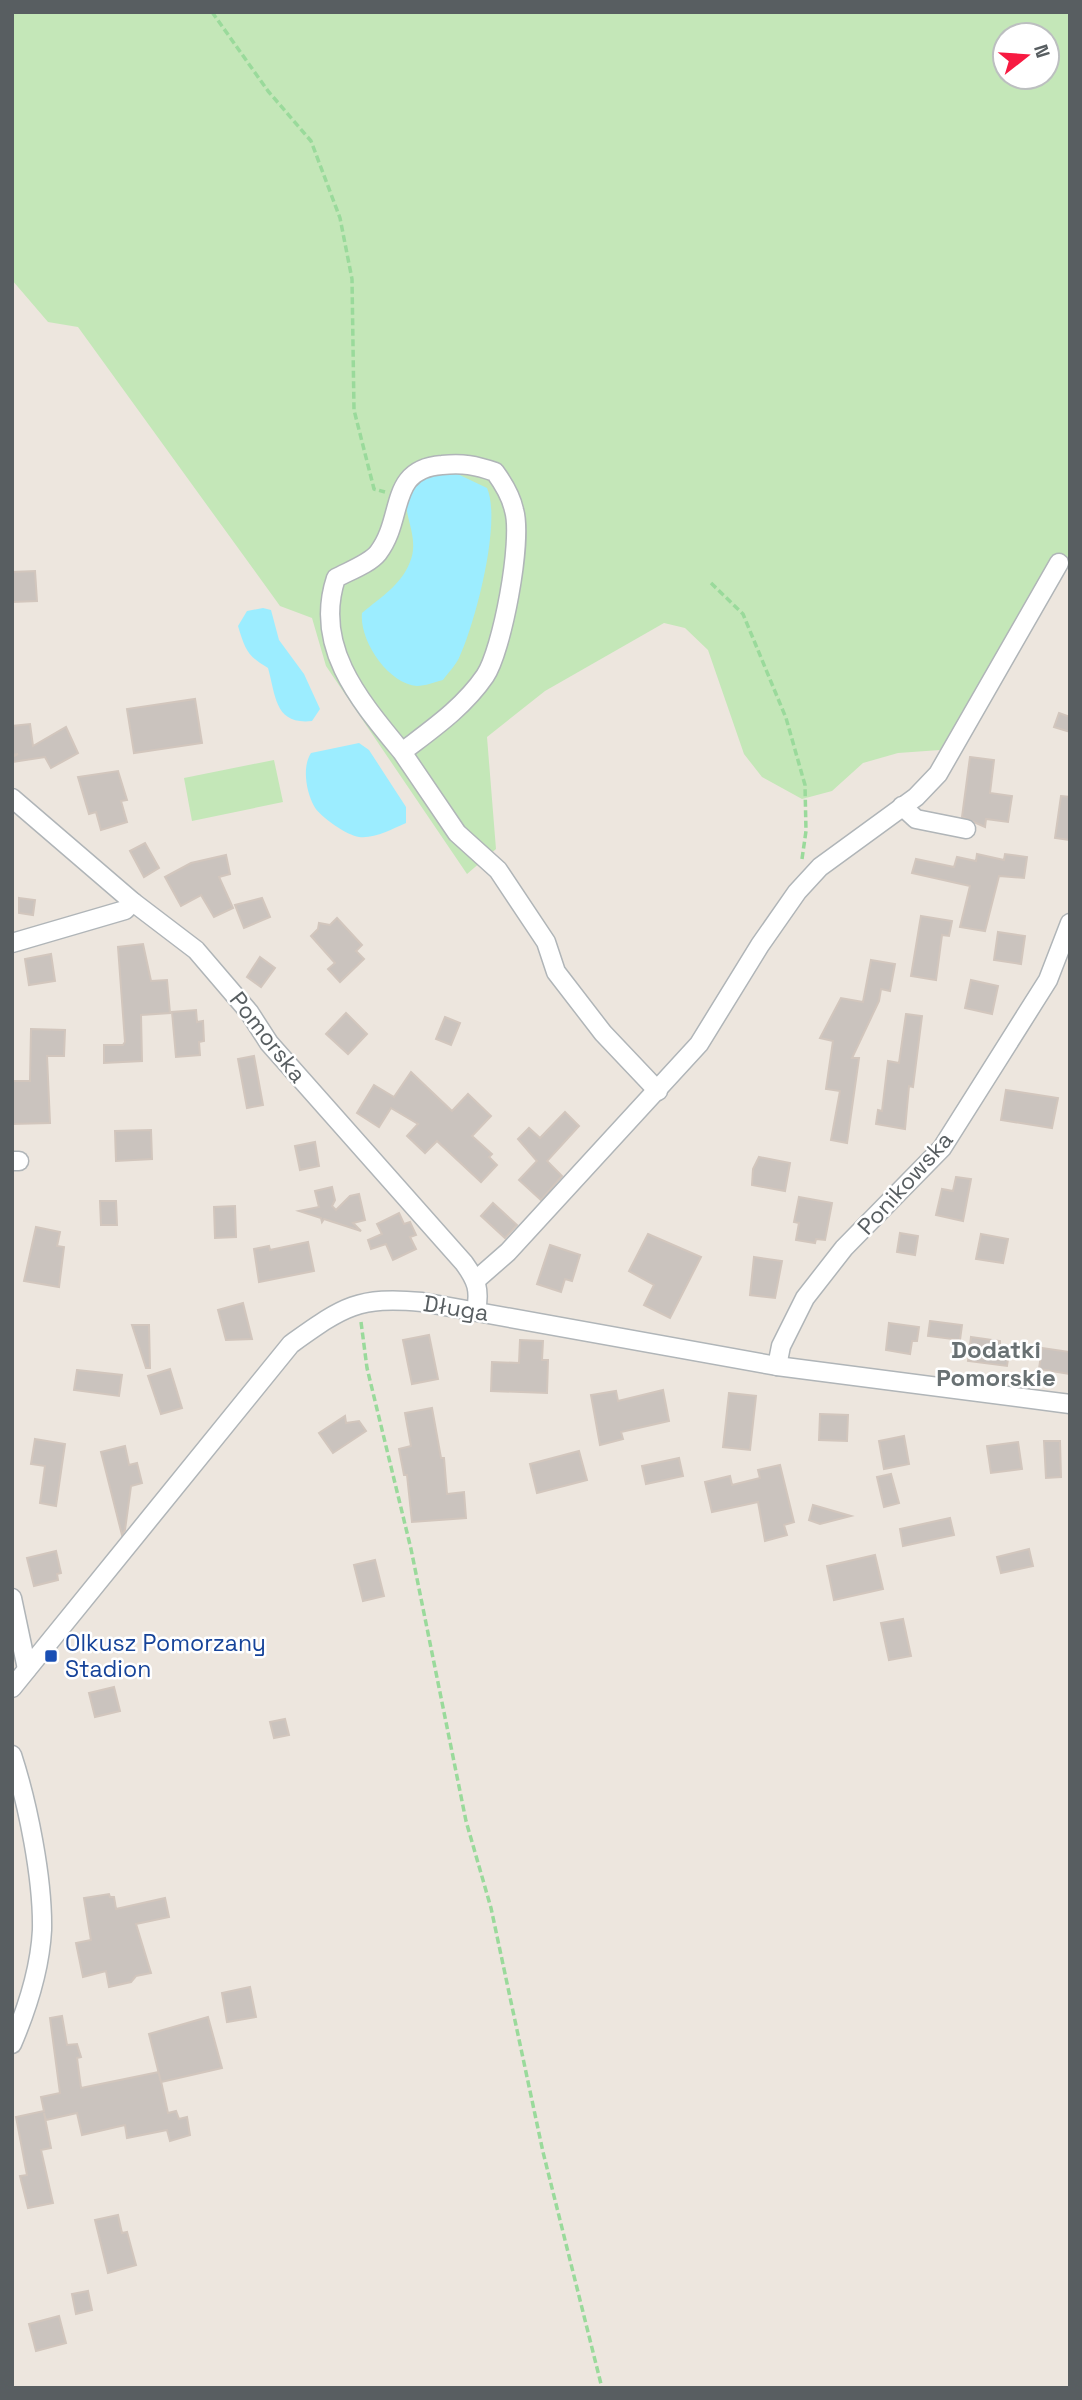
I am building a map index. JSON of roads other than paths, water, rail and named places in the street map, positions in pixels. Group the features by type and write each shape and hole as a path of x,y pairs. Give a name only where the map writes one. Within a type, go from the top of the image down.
{"street":[{"path":"402,752 457,710 486,674 505,617 517,543 515,511 495,472 466,462 423,466 410,475 400,496 387,541 375,556 336,578 330,597 328,623 338,663 368,711 402,752 457,833 498,870 546,942 556,972 603,1033 658,1091"},
{"path":"476,1311 479,1293 476,1280 508,1252 699,1044 760,944 797,892 820,867 902,806 937,774 1059,563"},
{"name":"Pomorska","path":"12,799 133,902 181,936 222,979 269,1043 476,1280"},
{"path":"902,806 916,819 966,829"},
{"path":"12,943 125,910 133,902"},
{"name":"Ponikowska","path":"777,1366 781,1346 805,1298 844,1248 942,1148 1048,980 1070,923"},
{"name":"Długa","path":"12,1688 290,1344 330,1316 359,1303 381,1298 476,1311 777,1366 1070,1404"},
{"path":"12,1598 27,1669"},
{"path":"12,1755 32,1837 42,1929 37,1970 12,2044"}],"water":[{"path":"447,469 487,488 491,504 489,548 479,598 459,658 443,680 417,686 396,678 377,659 365,636 362,613 396,584 410,562 413,548 407,498 412,488 425,478"},
{"path":"263,608 271,610 279,640 304,674 320,709 312,721 300,721 284,714 276,699 268,668 255,660 245,646 238,626 247,611"},
{"path":"359,743 369,750 406,807 406,823 371,837 348,833 322,815 311,800 306,779 311,753"}],"place":[{"name":"Olkusz Pomorzany Stadion","path":"51,1656"}],"district":[{"name":"Dodatki Pomorskie","path":"996,1363"}]}
